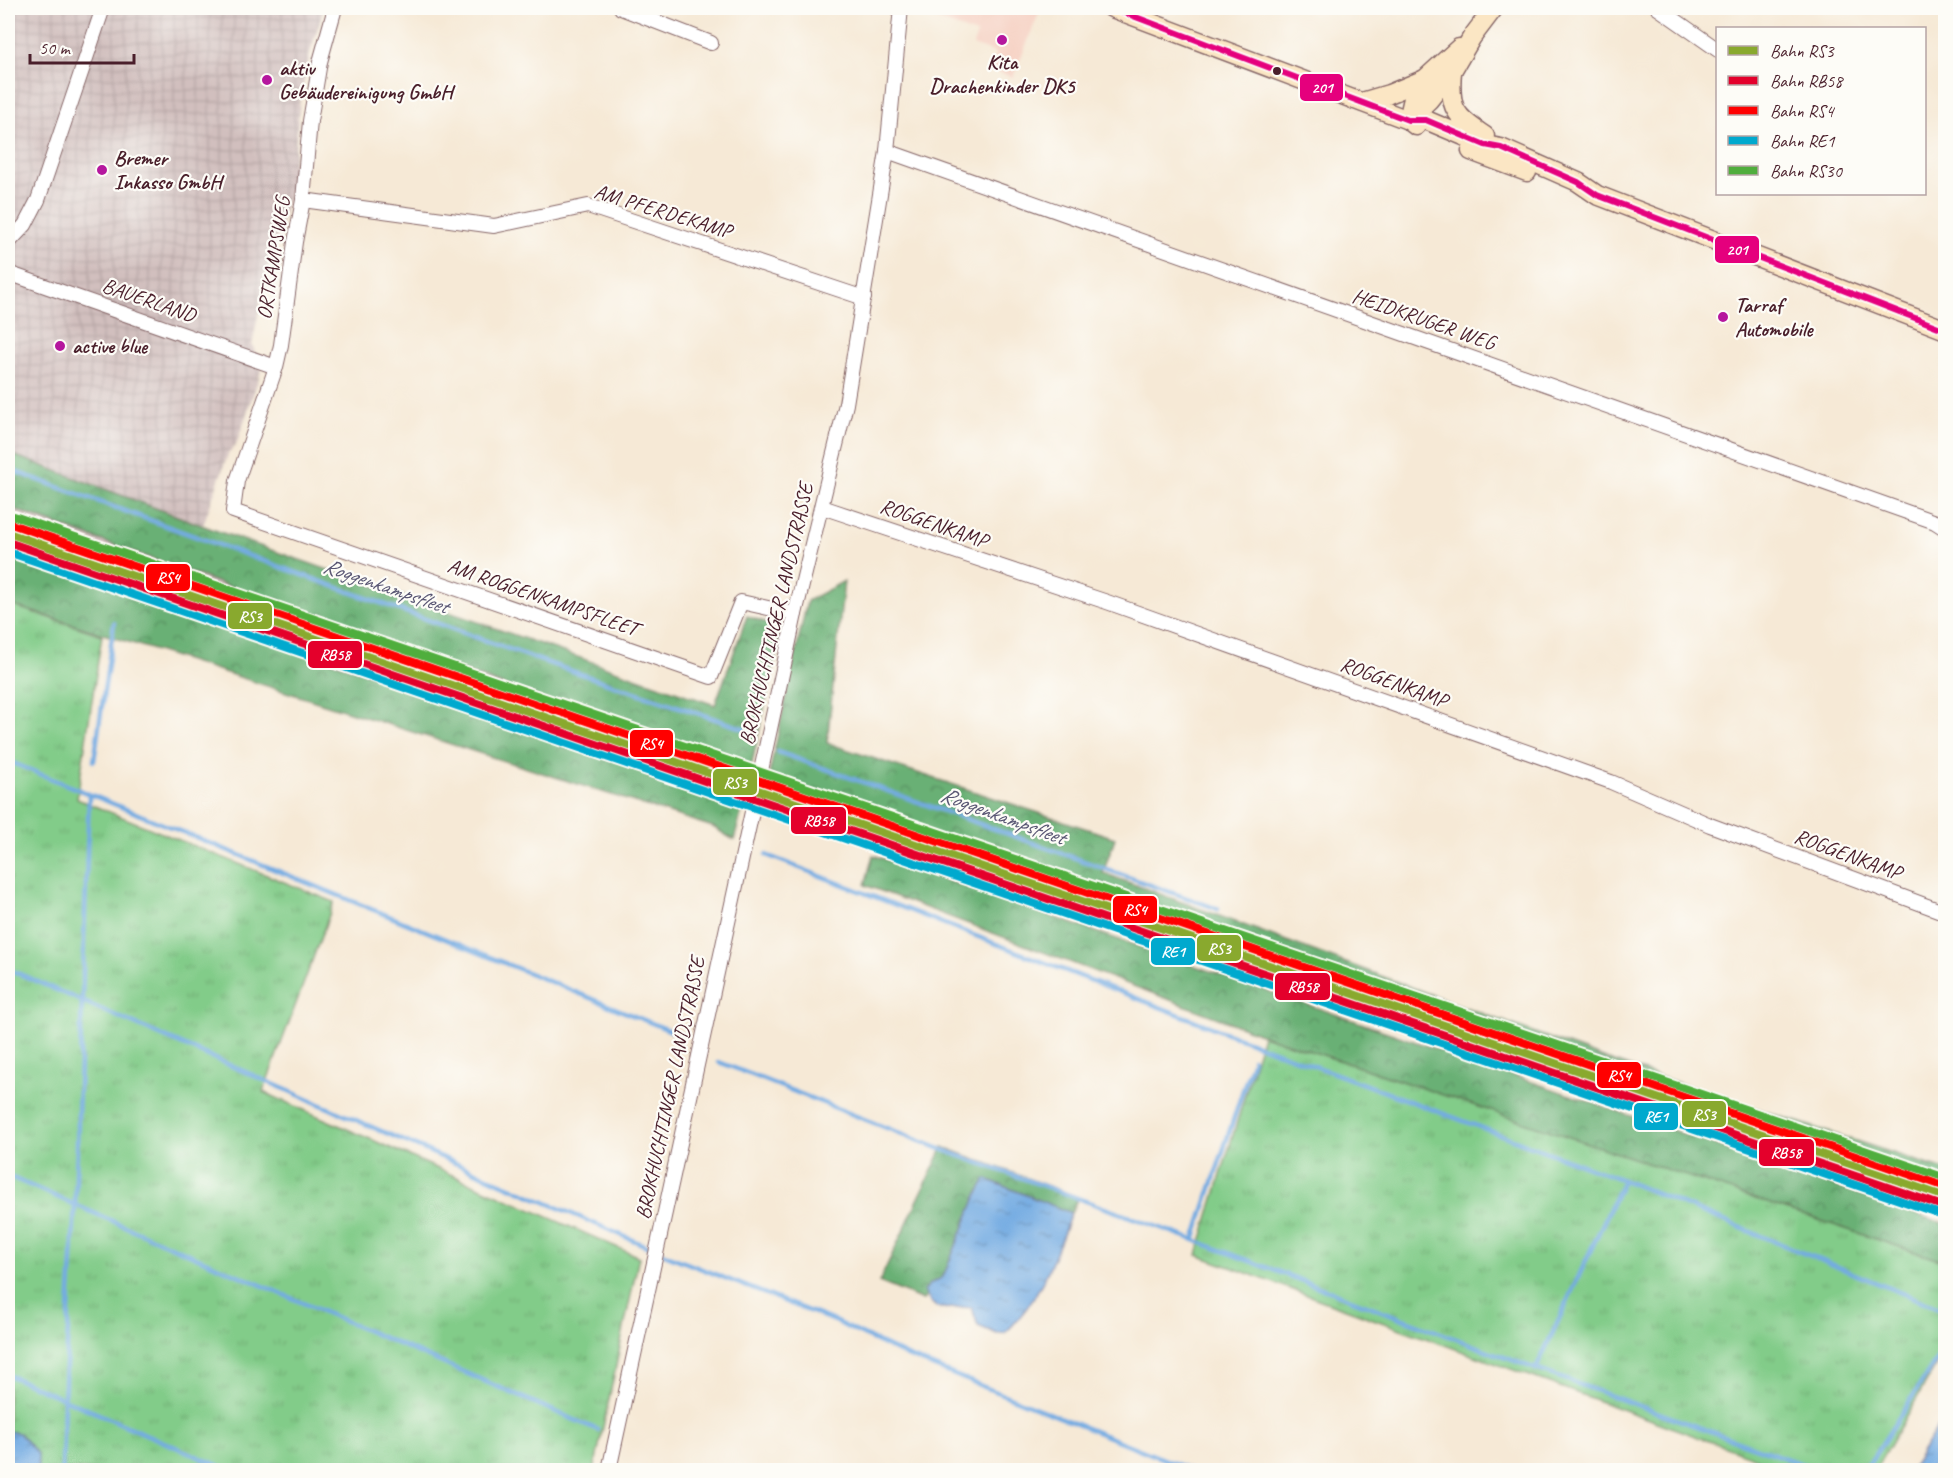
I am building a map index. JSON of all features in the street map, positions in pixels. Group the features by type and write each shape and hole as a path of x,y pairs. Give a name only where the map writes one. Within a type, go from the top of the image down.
{"main road":[{"path":"1112,8 1408,120 1426,134 1583,193 1597,195"},
{"path":"1408,120 1429,100 1452,72 1472,37 1494,8"},
{"path":"1408,120 1414,94 1425,79 1472,37"},
{"path":"1452,72 1452,105 1465,123 1501,148 1578,183 1597,195 1946,330"},
{"path":"1362,102 1425,79"},
{"path":"1408,120 1426,120 1485,145 1501,148"}],"street":[{"path":"8,243 25,225 38,200 103,8"},
{"name":"ORTKAMPSWEG","path":"233,511 237,481 276,367 281,345 303,200 310,121 320,62 335,8"},
{"path":"621,8 711,43"},
{"name":"BROKHUCHTINGER LANDSTRASSE","path":"609,1470 795,614 846,404 887,151 901,8"},
{"path":"1658,8 1716,49"},
{"name":"HEIDKRUGER WEG","path":"887,151 1935,522 1946,529"},
{"name":"AM PFERDEKAMP","path":"303,200 495,226 588,206 864,298"},
{"name":"BAUERLAND","path":"8,273 276,367"},
{"name":"ROGGENKAMP","path":"822,507 1107,602 1611,782 1710,825 1946,913"},
{"name":"AM ROGGENKAMPSFLEET","path":"233,511 711,677 741,602 795,614"}],"shaded area":[{"path":"8,8 324,8 311,49 300,100 291,190 267,270 252,345 262,368 236,445 228,454 203,525 8,453"},
{"name":"Kita Drachenkinder DK5","path":"916,8 1041,8 1013,77 990,69 996,53 973,45 977,34 916,12"},
{"path":"8,507 564,707 573,717 1945,1187 1945,1212 8,550"}],"green space":[{"path":"8,453 220,532 715,705 747,616 782,628 749,777 573,717 564,707 8,507"},
{"path":"8,550 744,803 734,840 713,827 8,604"},
{"path":"844,581 827,743 1115,838 1103,873 1614,1062 1945,1170 1945,1187 767,784 807,601"},
{"path":"8,604 102,635 77,799 334,902 263,1092 639,1257 594,1470 8,1470"},
{"path":"873,855 1945,1224 1945,1262 1263,1035 865,885"},
{"path":"1263,1035 1945,1262 1945,1350 1875,1470 1784,1470 1786,1469 1197,1255"},
{"path":"943,1147 1078,1197 1071,1213 986,1179 977,1195 943,1277 924,1290 926,1297 923,1300 879,1282"}],"water":[{"path":"986,1179 1071,1213 1052,1262 1028,1307 1005,1333 997,1334 978,1326 972,1308 939,1308 929,1300 924,1291 930,1284 943,1277 977,1195"},
{"path":"1945,1415 1945,1446 1930,1470 1910,1470"},
{"path":"8,1431 19,1433 38,1454 38,1470 8,1470"}],"waterway":[{"name":"Roggenkampsfleet","path":"8,469 542,661 754,732"},
{"path":"94,761 114,623"},
{"name":"Roggenkampsfleet","path":"778,752 1218,909"},
{"path":"8,761 681,1035"},
{"path":"62,1470 75,1205 89,795"},
{"path":"766,855 1258,1045 1623,1180 1946,1311"},
{"path":"8,969 674,1258 834,1321 907,1356 1191,1470"},
{"path":"1194,1240 1253,1059"},
{"path":"719,1062 935,1147 1194,1240 1536,1369 1819,1470"},
{"path":"8,1176 598,1430"},
{"path":"1536,1369 1623,1180"},
{"path":"1865,1470 1946,1345"},
{"path":"8,1375 229,1470"}],"railway":[{"path":"8,520 561,712"}],"rail line":[{"name":"RS30","path":"14,516 1946,1178"},
{"name":"RS4","path":"11,524 1946,1187"},
{"name":"RS3","path":"8,533 1946,1197"},
{"name":"RB58","path":"8,542 1943,1206"},
{"name":"RE1","path":"8,552 1940,1214"}],"transit line":[{"name":"201","path":"1112,8 1408,120 1426,120 1485,145 1501,148 1578,182 1597,195 1946,330"}],"place":[{"name":"Kita Drachenkinder DK5","path":"1002,40"},
{"name":"aktiv Gebäudereinigung GmbH","path":"267,80"},
{"name":"Bremer Inkasso GmbH","path":"102,170"},
{"name":"Tarraf Automobile","path":"1723,317"},
{"name":"active blue","path":"60,346"}]}
